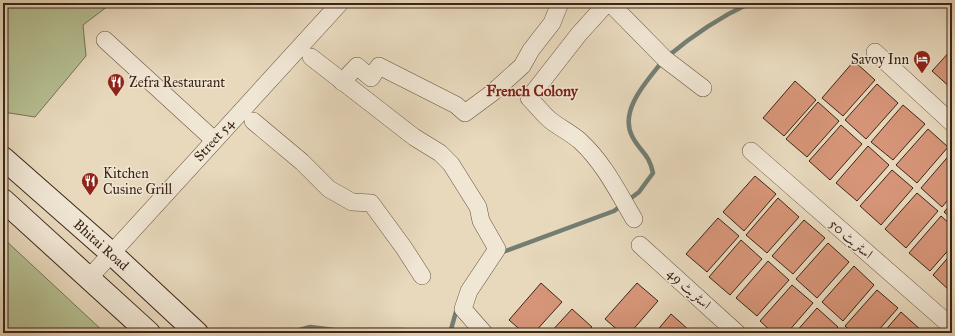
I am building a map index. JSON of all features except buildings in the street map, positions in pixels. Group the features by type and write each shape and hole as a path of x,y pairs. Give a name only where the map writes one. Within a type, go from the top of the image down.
{"street":[{"name":"Street 54","path":"89,278 340,3"},
{"path":"342,82 357,66 371,78 379,66 456,105 465,113 492,93 522,66 531,50 552,23 560,3"},
{"path":"632,215 608,174 581,142 566,129 551,121 529,98 579,34 608,3 665,59 704,88"},
{"path":"104,40 214,140"},
{"path":"875,52 952,123"},
{"path":"310,57 414,137 440,153 451,164 478,207 481,221 497,249 469,291 463,308 484,333"},
{"path":"253,120 297,157 329,190 352,202 371,203 404,248 422,276"},
{"name":"اسٹریٹ 50","path":"751,151 952,327"},
{"name":"Bhitai Road","path":"3,158 111,253 196,333"},
{"path":"3,200 149,333"},
{"name":"اسٹریٹ 49","path":"640,246 737,333"}],"green space":[{"path":"3,3 112,3 83,25 86,56 35,117 3,112"},
{"path":"3,238 105,333 3,333"}],"waterway":[{"path":"667,57 707,27 750,3"},
{"path":"500,253 614,211 639,192 653,173 647,157 632,136 629,126 629,116 636,96 662,62"},
{"path":"450,333 457,308"},
{"path":"289,333 310,327 335,330 402,330 416,333"}],"place":[{"name":"Savoy Inn","path":"922,74"},
{"name":"Zefra Restaurant","path":"116,97"},
{"name":"Kitchen Cusine Grill","path":"90,196"}],"district":[{"name":"French Colony","path":"532,91"}]}
